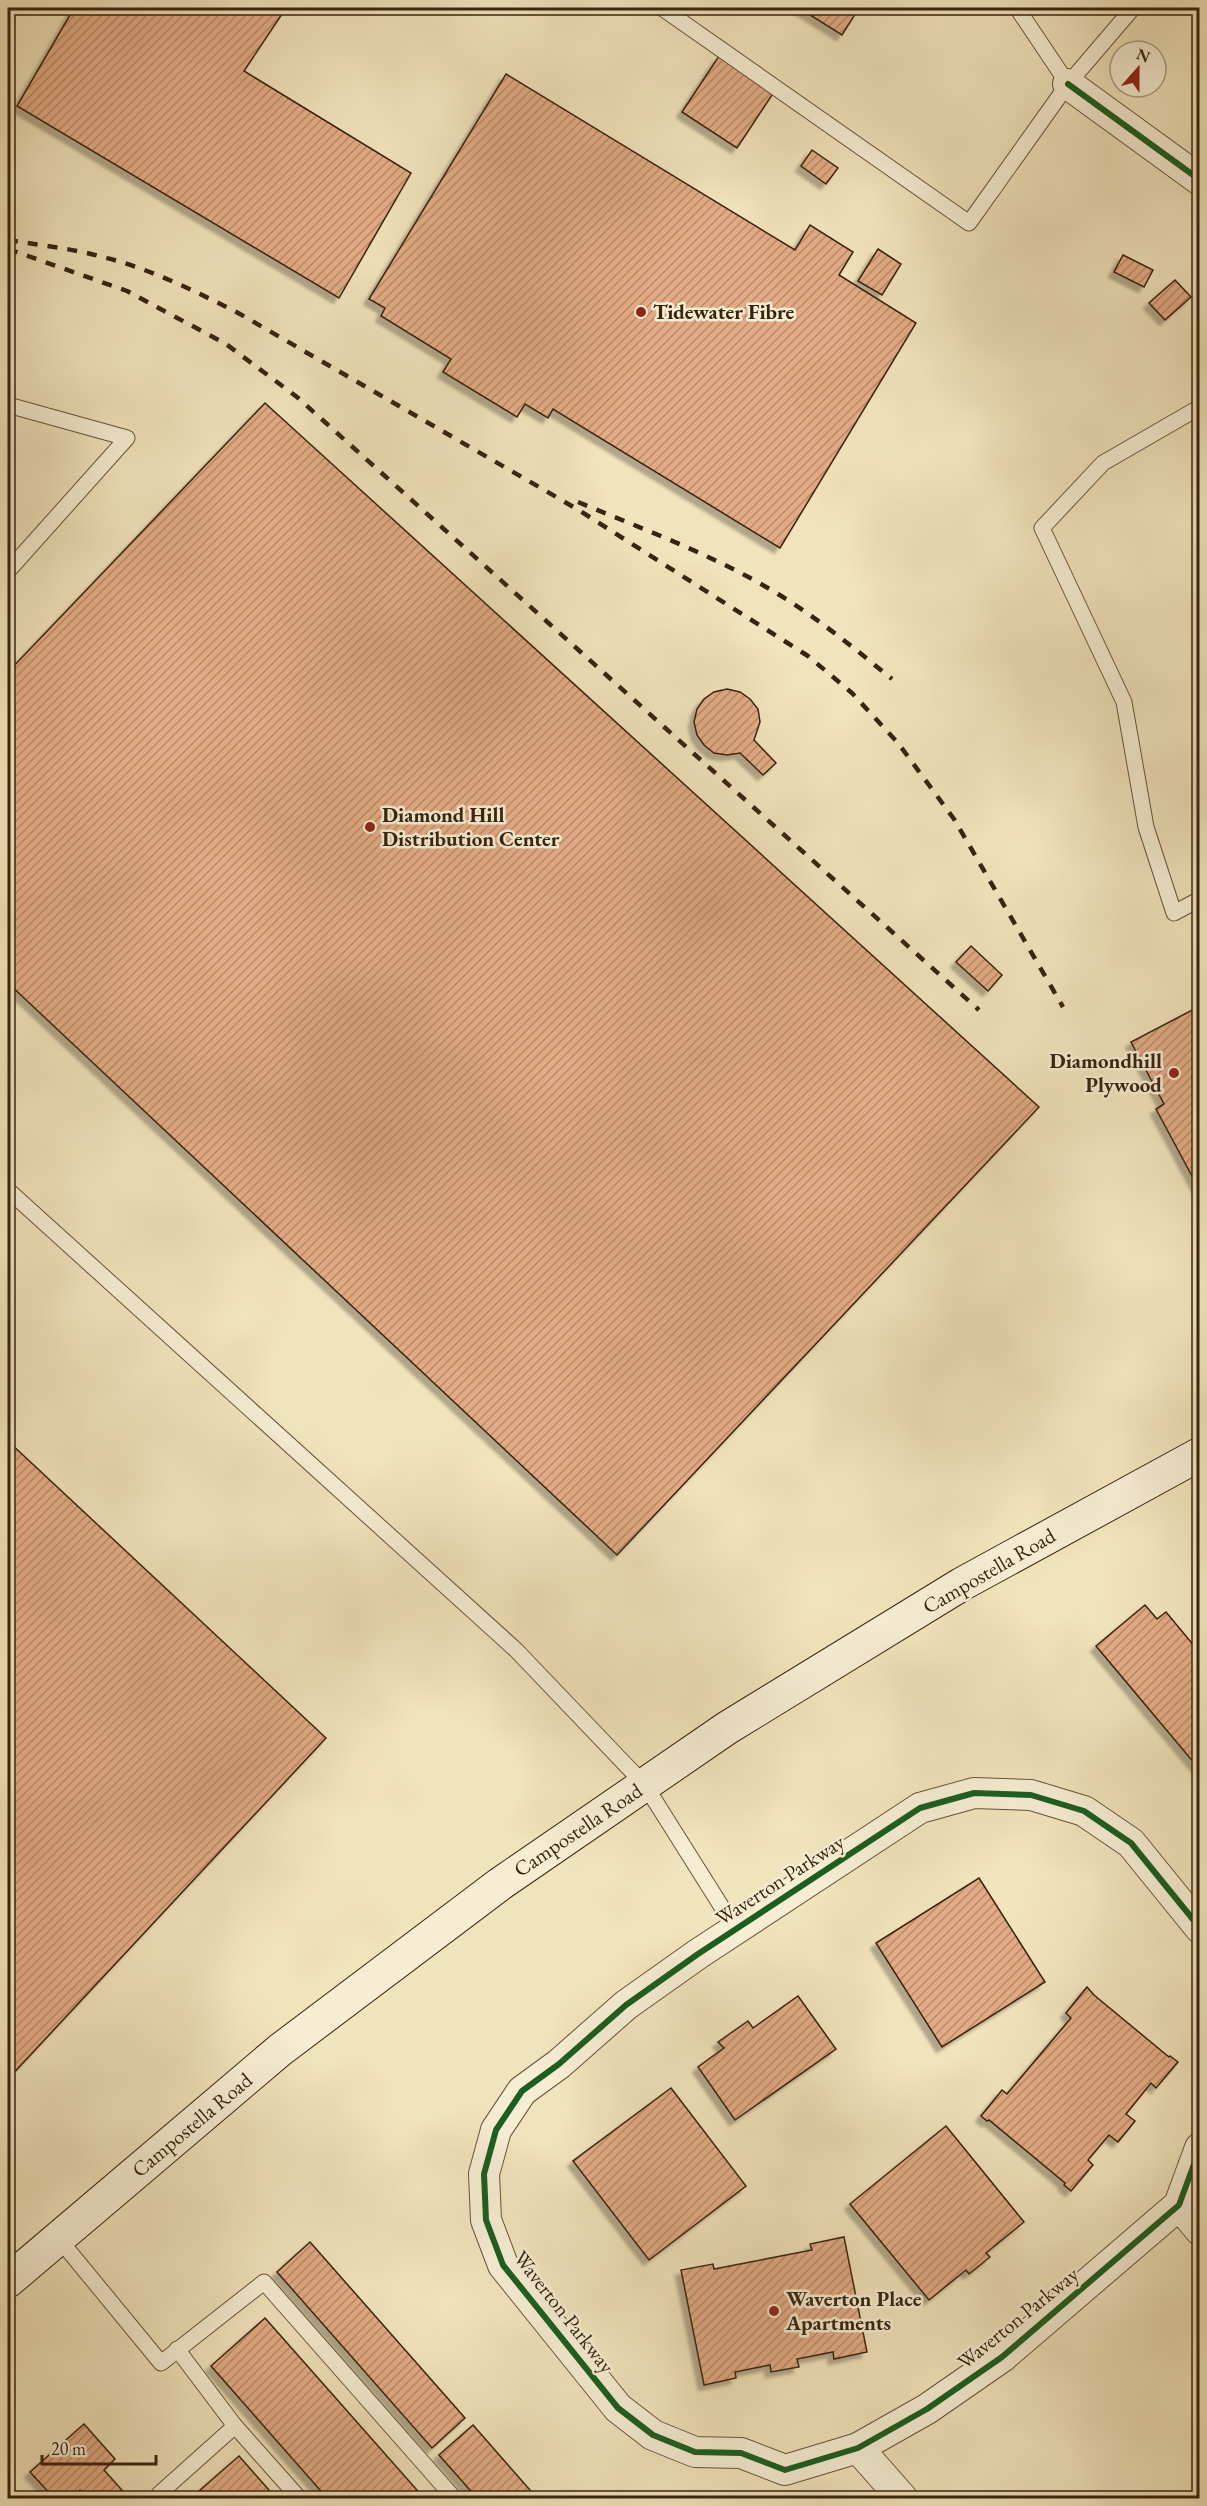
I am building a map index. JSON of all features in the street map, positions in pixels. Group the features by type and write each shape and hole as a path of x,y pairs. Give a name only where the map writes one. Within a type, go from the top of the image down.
{"main road":[{"name":"Campostella Road","path":"8,2281 280,2050 500,1884 727,1728 962,1584 1200,1454"}],"street":[{"path":"1068,84 1200,180"},
{"name":"Waverton Parkway","path":"1200,1928 1131,1843 1084,1811 1031,1795 974,1793 920,1808 735,1929 626,2006 559,2064 522,2091 496,2130 484,2174 486,2220 503,2265 618,2408 653,2435 695,2452 741,2453 785,2470 858,2448 927,2409 1002,2357 1179,2205 1200,2148"},
{"path":"1179,2205 1200,2230"},
{"path":"858,2448 902,2499"}],"lane":[{"path":"662,8 969,223 1068,84 1133,8"},
{"path":"1017,8 1068,84"},
{"path":"8,405 127,438 8,571"},
{"path":"1200,407 1103,463 1042,528 1124,702 1146,827 1174,913 1200,899"},
{"path":"8,1190 516,1650 645,1785 735,1929"},
{"path":"59,2239 160,2363 264,2282 454,2499"},
{"path":"177,2349 235,2426 300,2499"},
{"path":"163,2499 159,2494 235,2426"}],"building":[{"path":"74,8 286,8 244,71 411,173 339,298 17,106"},
{"path":"799,8 859,8 842,35"},
{"path":"719,56 774,92 737,148 682,112"},
{"name":"Tidewater Fibre","path":"506,74 795,250 810,225 853,252 839,275 916,323 780,548 553,409 548,418 525,404 517,417 443,372 451,359 381,316 385,308 369,299"},
{"path":"812,150 838,168 826,184 801,166"},
{"path":"878,249 901,264 882,295 858,281"},
{"path":"1123,255 1153,270 1144,287 1114,272"},
{"path":"1175,280 1191,297 1165,320 1149,303"},
{"name":"Diamond Hill Distribution Center","path":"265,403 1039,1107 617,1555 8,983 8,672"},
{"path":"727,689 740,692 758,709 760,722 754,740 776,763 763,775 740,753 727,755 714,753 697,735 694,722 697,709 704,699 714,692"},
{"path":"971,946 1002,975 988,991 956,962"},
{"name":"Diamondhill Plywood","path":"1200,1006 1200,1191 1156,1109 1164,1104 1131,1042"},
{"path":"8,1441 326,1738 8,2079"},
{"path":"1145,1605 1157,1619 1166,1612 1200,1653 1200,1770 1096,1646"},
{"path":"979,1878 1045,1982 942,2047 876,1943"},
{"path":"1087,1987 1169,2057 1178,2062 1156,2088 1151,2083 1126,2114 1135,2121 1118,2142 1109,2135 1088,2160 1093,2165 1071,2191 1064,2185 1065,2183 989,2120 981,2116 1002,2090 1007,2094 1071,2018 1066,2013"},
{"path":"798,1996 836,2049 735,2120 698,2067 724,2048 718,2042 748,2021 753,2028"},
{"path":"671,2088 746,2186 649,2260 573,2161"},
{"path":"946,2126 1024,2222 986,2253 990,2257 969,2274 966,2270 929,2300 850,2204"},
{"name":"Waverton Place Apartments","path":"844,2237 867,2352 834,2359 833,2352 797,2359 799,2367 771,2372 770,2365 735,2372 736,2378 704,2385 681,2270 713,2264 714,2269 812,2250 810,2244"},
{"path":"310,2242 465,2418 432,2448 277,2272"},
{"path":"265,2318 424,2498 327,2498 211,2366"},
{"path":"84,2424 115,2459 104,2470 129,2498 87,2498 80,2490 71,2498 54,2498 30,2472"},
{"path":"473,2425 537,2498 477,2498 439,2455"},
{"path":"239,2456 276,2498 191,2498"}],"railway":[{"path":"8,240 76,251 118,261 171,281 240,314 577,509 808,656 852,693 898,743 954,819 1063,1007"},
{"path":"8,249 127,291 226,344 297,397 979,1010"},
{"path":"578,502 680,544 754,580 808,614 892,679"}],"cycle path":[{"path":"1068,84 1200,180"},
{"path":"1200,1928 1131,1843 1084,1811 1031,1795 974,1793 920,1808 698,1954 626,2005 559,2064 522,2091 496,2130 484,2174 486,2220 503,2265 618,2408 653,2435 695,2452 741,2453 785,2470 858,2448 927,2409 1002,2357 1179,2205 1200,2148"}],"place":[{"name":"Tidewater Fibre","path":"641,312"},
{"name":"Diamond Hill Distribution Center","path":"370,827"},
{"name":"Diamondhill Plywood","path":"1174,1073"},
{"name":"Waverton Place Apartments","path":"774,2311"}]}
